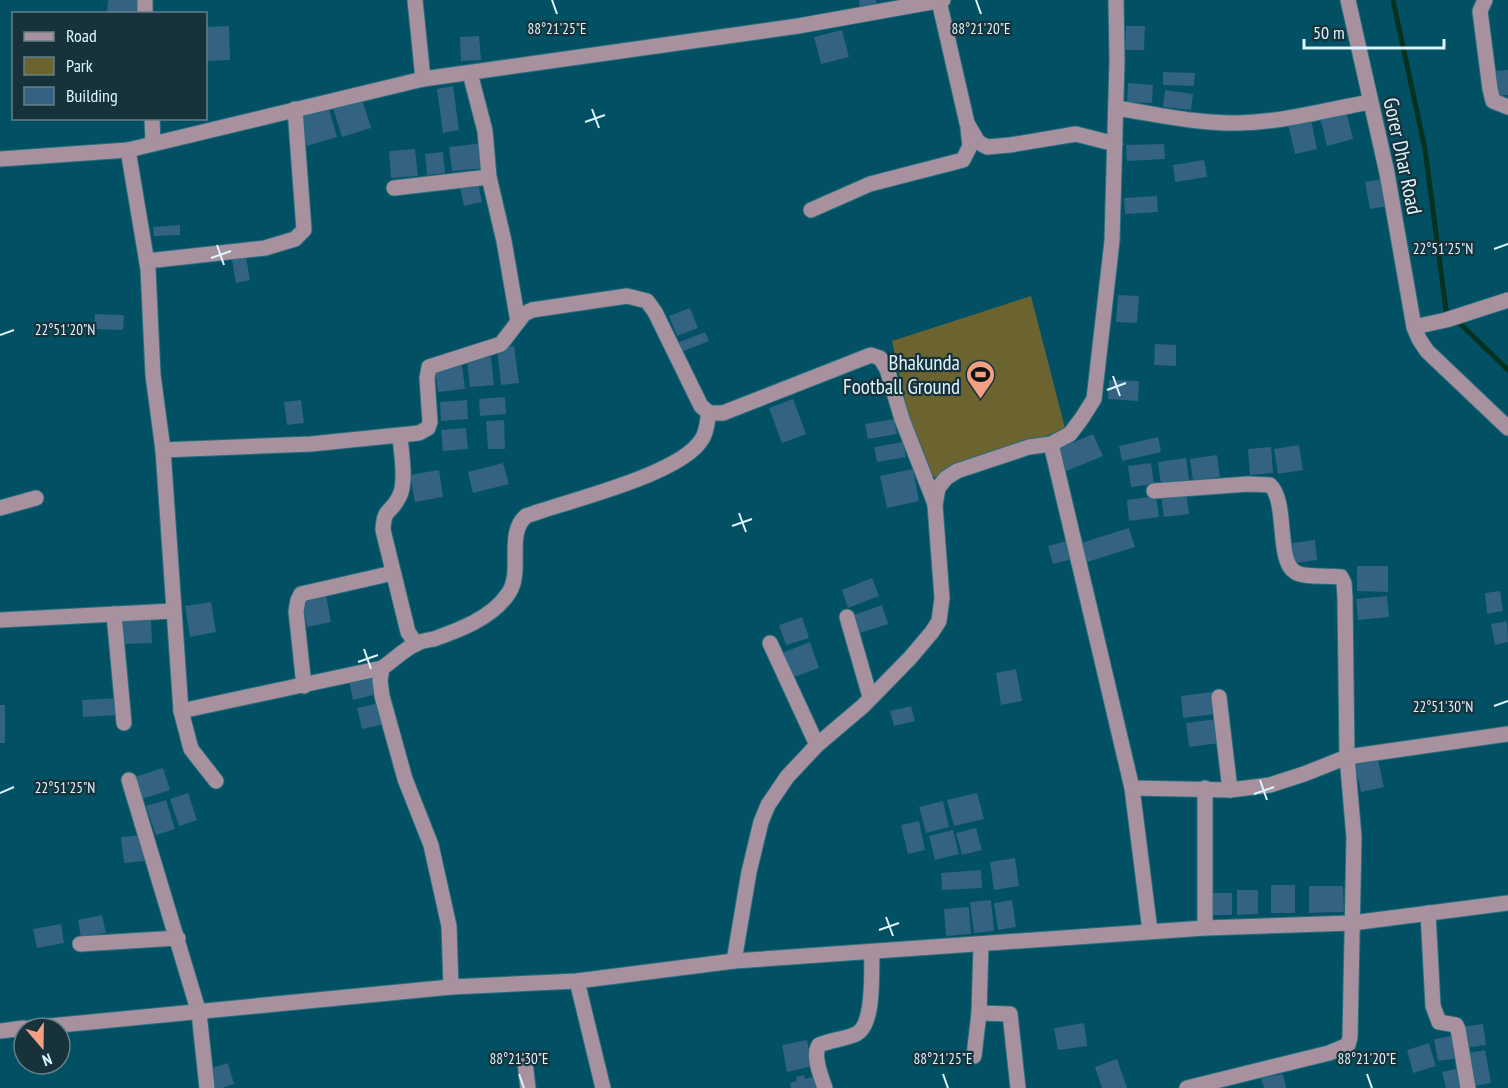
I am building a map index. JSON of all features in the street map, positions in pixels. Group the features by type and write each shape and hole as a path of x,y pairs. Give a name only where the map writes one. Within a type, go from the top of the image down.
{"street":[{"path":"415,0 423,79"},
{"path":"0,159 128,150 423,79 798,26 941,0 967,123 970,146 963,160 870,184 811,210"},
{"path":"734,961 749,872 760,822 768,805 787,777 817,745 863,706 909,658 939,621 942,598 935,505 938,488 946,478 957,471 1029,447 1051,444 1070,434 1094,399 1112,241 1116,0"},
{"name":"Gorer Dhar Road","path":"1348,0 1387,173 1414,327 1427,351 1508,428"},
{"path":"1485,0 1480,12 1490,89 1493,101 1508,107"},
{"path":"470,72 485,131 489,177 504,241 518,322"},
{"path":"1116,108 1197,120 1237,123 1273,121 1370,102"},
{"path":"147,261 265,248 284,244 301,235 304,230 295,110"},
{"path":"152,120 153,143"},
{"path":"967,123 978,142 987,147 1076,134 1115,144"},
{"path":"128,150 147,261 153,375 163,450 181,711 191,749 216,781"},
{"path":"394,188 489,177"},
{"path":"163,450 311,444 419,433 428,428 430,422 427,378 429,367 501,344 524,314 532,310 627,296 647,301 655,312 701,406 709,413 729,411 871,355 879,358 887,369 902,419 935,505"},
{"path":"1414,327 1446,320 1508,300"},
{"path":"181,711 382,668 416,644 466,627 500,604 510,592 516,573 517,532 520,521 526,516 632,482 679,460 695,448 703,438 709,413"},
{"path":"400,436 402,486 400,497 384,515 383,530 408,632 416,644"},
{"path":"1051,444 1132,788 1150,931"},
{"path":"1154,491 1248,484 1270,485 1278,496 1283,540 1288,563 1293,572 1301,575 1341,577 1346,597 1347,757 1354,837 1348,1045 1329,1053 1187,1088"},
{"path":"0,508 36,498"},
{"path":"304,686 296,611 301,594 393,573"},
{"path":"0,620 173,611"},
{"path":"114,614 124,723"},
{"path":"847,617 870,697"},
{"path":"770,643 817,745"},
{"path":"382,668 380,680 382,696 405,779 431,845 449,926 451,987"},
{"path":"1220,697 1230,789"},
{"path":"1132,788 1230,789 1270,785 1347,757 1508,734"},
{"path":"129,780 199,1013 207,1088"},
{"path":"1205,788 1205,928"},
{"path":"72,1024 451,987 577,981 734,961 872,953 1150,931 1352,923 1508,903"},
{"path":"1428,913 1433,1006 1438,1022 1456,1025 1458,1029 1468,1088"},
{"path":"80,944 178,938"},
{"path":"974,1056 979,1013 981,945"},
{"path":"825,1088 819,1070 817,1049 819,1045 857,1034 864,1027 869,1015 872,953"},
{"path":"577,981 603,1088"},
{"path":"979,1013 1010,1014 1018,1088"},
{"path":"525,1062 528,1088"}],"green space":[{"name":"Bhakunda Football Ground","path":"1031,296 1065,428 1003,455 961,478 948,483 940,482 928,471 922,448 909,418 892,341"}],"building":[{"path":"108,0 142,0 140,12 107,12"},
{"path":"859,0 876,0 877,7 860,9"},
{"path":"229,26 230,60 207,61 207,27"},
{"path":"1126,26 1145,26 1144,50 1125,50"},
{"path":"842,30 849,57 821,64 814,37"},
{"path":"479,36 481,60 461,61 460,37"},
{"path":"1508,70 1508,95 1497,95 1496,71"},
{"path":"1163,72 1195,73 1194,86 1163,85"},
{"path":"1128,83 1153,85 1152,103 1127,102"},
{"path":"453,86 459,130 443,133 437,89"},
{"path":"1165,90 1193,94 1191,110 1163,107"},
{"path":"362,99 371,128 342,137 333,108"},
{"path":"328,106 337,137 307,146 298,115"},
{"path":"1345,107 1353,139 1327,146 1319,113"},
{"path":"1311,119 1317,149 1295,154 1288,124"},
{"path":"484,143 486,168 452,171 449,147"},
{"path":"1164,144 1165,159 1127,161 1126,145"},
{"path":"415,149 418,176 391,178 389,151"},
{"path":"443,152 445,173 427,175 425,154"},
{"path":"1204,160 1207,177 1175,182 1173,165"},
{"path":"1383,179 1388,206 1370,209 1365,182"},
{"path":"478,183 482,202 464,206 460,187"},
{"path":"1157,196 1158,212 1125,214 1124,198"},
{"path":"180,225 180,235 154,236 153,227"},
{"path":"245,251 250,280 236,283 231,254"},
{"path":"1118,295 1139,296 1137,323 1116,322"},
{"path":"690,308 698,328 677,336 669,316"},
{"path":"95,314 124,315 123,330 94,329"},
{"path":"705,332 709,341 681,352 677,343"},
{"path":"1155,344 1176,345 1176,366 1154,365"},
{"path":"514,346 519,383 501,385 497,348"},
{"path":"491,357 494,385 470,387 467,360"},
{"path":"462,365 465,389 438,392 435,369"},
{"path":"1109,380 1139,381 1138,401 1108,399"},
{"path":"505,397 506,414 480,416 479,399"},
{"path":"793,399 806,434 782,443 769,408"},
{"path":"301,400 304,423 287,425 284,402"},
{"path":"467,400 468,419 441,421 440,402"},
{"path":"894,419 897,434 868,439 865,424"},
{"path":"504,420 505,449 488,449 486,421"},
{"path":"466,428 468,449 443,451 441,430"},
{"path":"1093,434 1103,456 1064,472 1055,450"},
{"path":"1158,437 1161,452 1122,461 1119,446"},
{"path":"903,442 906,457 877,462 874,447"},
{"path":"1299,445 1303,470 1278,474 1274,449"},
{"path":"1271,447 1273,473 1250,475 1248,449"},
{"path":"1217,455 1220,477 1193,480 1190,459"},
{"path":"1186,458 1189,480 1161,484 1158,462"},
{"path":"503,463 509,484 473,493 468,472"},
{"path":"1151,463 1154,484 1131,487 1128,466"},
{"path":"913,469 919,501 887,508 880,476"},
{"path":"439,470 443,497 415,502 410,475"},
{"path":"1186,492 1189,514 1164,517 1161,495"},
{"path":"1156,496 1159,517 1129,521 1127,500"},
{"path":"1129,528 1135,547 1087,562 1081,543"},
{"path":"1315,540 1317,560 1295,563 1292,543"},
{"path":"1067,541 1072,559 1053,564 1048,546"},
{"path":"1357,566 1388,566 1388,592 1357,591"},
{"path":"872,578 879,596 848,608 842,590"},
{"path":"1500,591 1503,611 1487,614 1485,593"},
{"path":"326,595 331,622 307,627 302,600"},
{"path":"1387,596 1389,617 1358,620 1356,599"},
{"path":"211,602 216,632 190,637 185,606"},
{"path":"882,605 888,624 860,633 854,615"},
{"path":"802,617 809,638 786,645 779,625"},
{"path":"123,620 151,620 152,643 124,644"},
{"path":"1507,621 1508,642 1495,645 1491,624"},
{"path":"810,642 819,668 791,678 782,653"},
{"path":"1016,669 1022,701 1001,705 996,673"},
{"path":"372,676 377,694 353,700 349,681"},
{"path":"1212,692 1215,714 1183,718 1181,696"},
{"path":"119,698 119,715 83,717 82,700"},
{"path":"379,703 384,724 362,729 357,708"},
{"path":"0,705 5,705 5,743 0,743"},
{"path":"911,706 915,721 894,726 890,711"},
{"path":"1217,719 1220,743 1189,747 1186,723"},
{"path":"1377,756 1384,787 1361,792 1354,761"},
{"path":"163,768 170,790 142,799 135,777"},
{"path":"188,793 197,820 179,826 170,799"},
{"path":"977,793 984,819 954,826 947,800"},
{"path":"166,800 175,829 156,835 146,806"},
{"path":"943,801 949,827 926,833 919,807"},
{"path":"919,821 925,850 908,854 901,825"},
{"path":"976,828 982,850 962,855 956,833"},
{"path":"953,830 959,854 935,860 929,836"},
{"path":"142,835 145,861 124,863 121,837"},
{"path":"1015,858 1019,886 994,890 990,862"},
{"path":"981,870 982,888 942,890 941,873"},
{"path":"1271,885 1295,885 1295,913 1271,913"},
{"path":"1309,886 1343,886 1344,912 1309,913"},
{"path":"1237,890 1258,890 1258,914 1237,915"},
{"path":"1210,893 1232,893 1232,915 1210,915"},
{"path":"991,900 994,931 974,933 970,902"},
{"path":"1012,900 1016,927 998,930 994,903"},
{"path":"969,907 971,934 946,936 944,909"},
{"path":"102,915 106,933 81,937 78,920"},
{"path":"61,924 64,943 37,948 33,929"},
{"path":"1084,1023 1087,1046 1058,1050 1054,1028"},
{"path":"1483,1024 1486,1045 1465,1048 1462,1027"},
{"path":"1457,1035 1460,1058 1438,1061 1434,1039"},
{"path":"807,1040 813,1066 787,1072 782,1045"},
{"path":"1429,1043 1436,1066 1413,1073 1407,1050"},
{"path":"1485,1050 1491,1083 1469,1087 1463,1054"},
{"path":"1117,1059 1127,1088 1102,1088 1095,1067"},
{"path":"228,1063 234,1084 212,1088 206,1070"},
{"path":"1460,1068 1465,1088 1446,1088 1442,1072"},
{"path":"1283,1074 1286,1088 1264,1088 1261,1078"},
{"path":"804,1075 805,1079 816,1076 820,1088 791,1088 790,1083 797,1081 796,1077"}],"waterway":[{"path":"1393,0 1425,149 1446,310 1508,370"}],"place":[{"name":"Bhakunda Football Ground","path":"981,400"}]}
